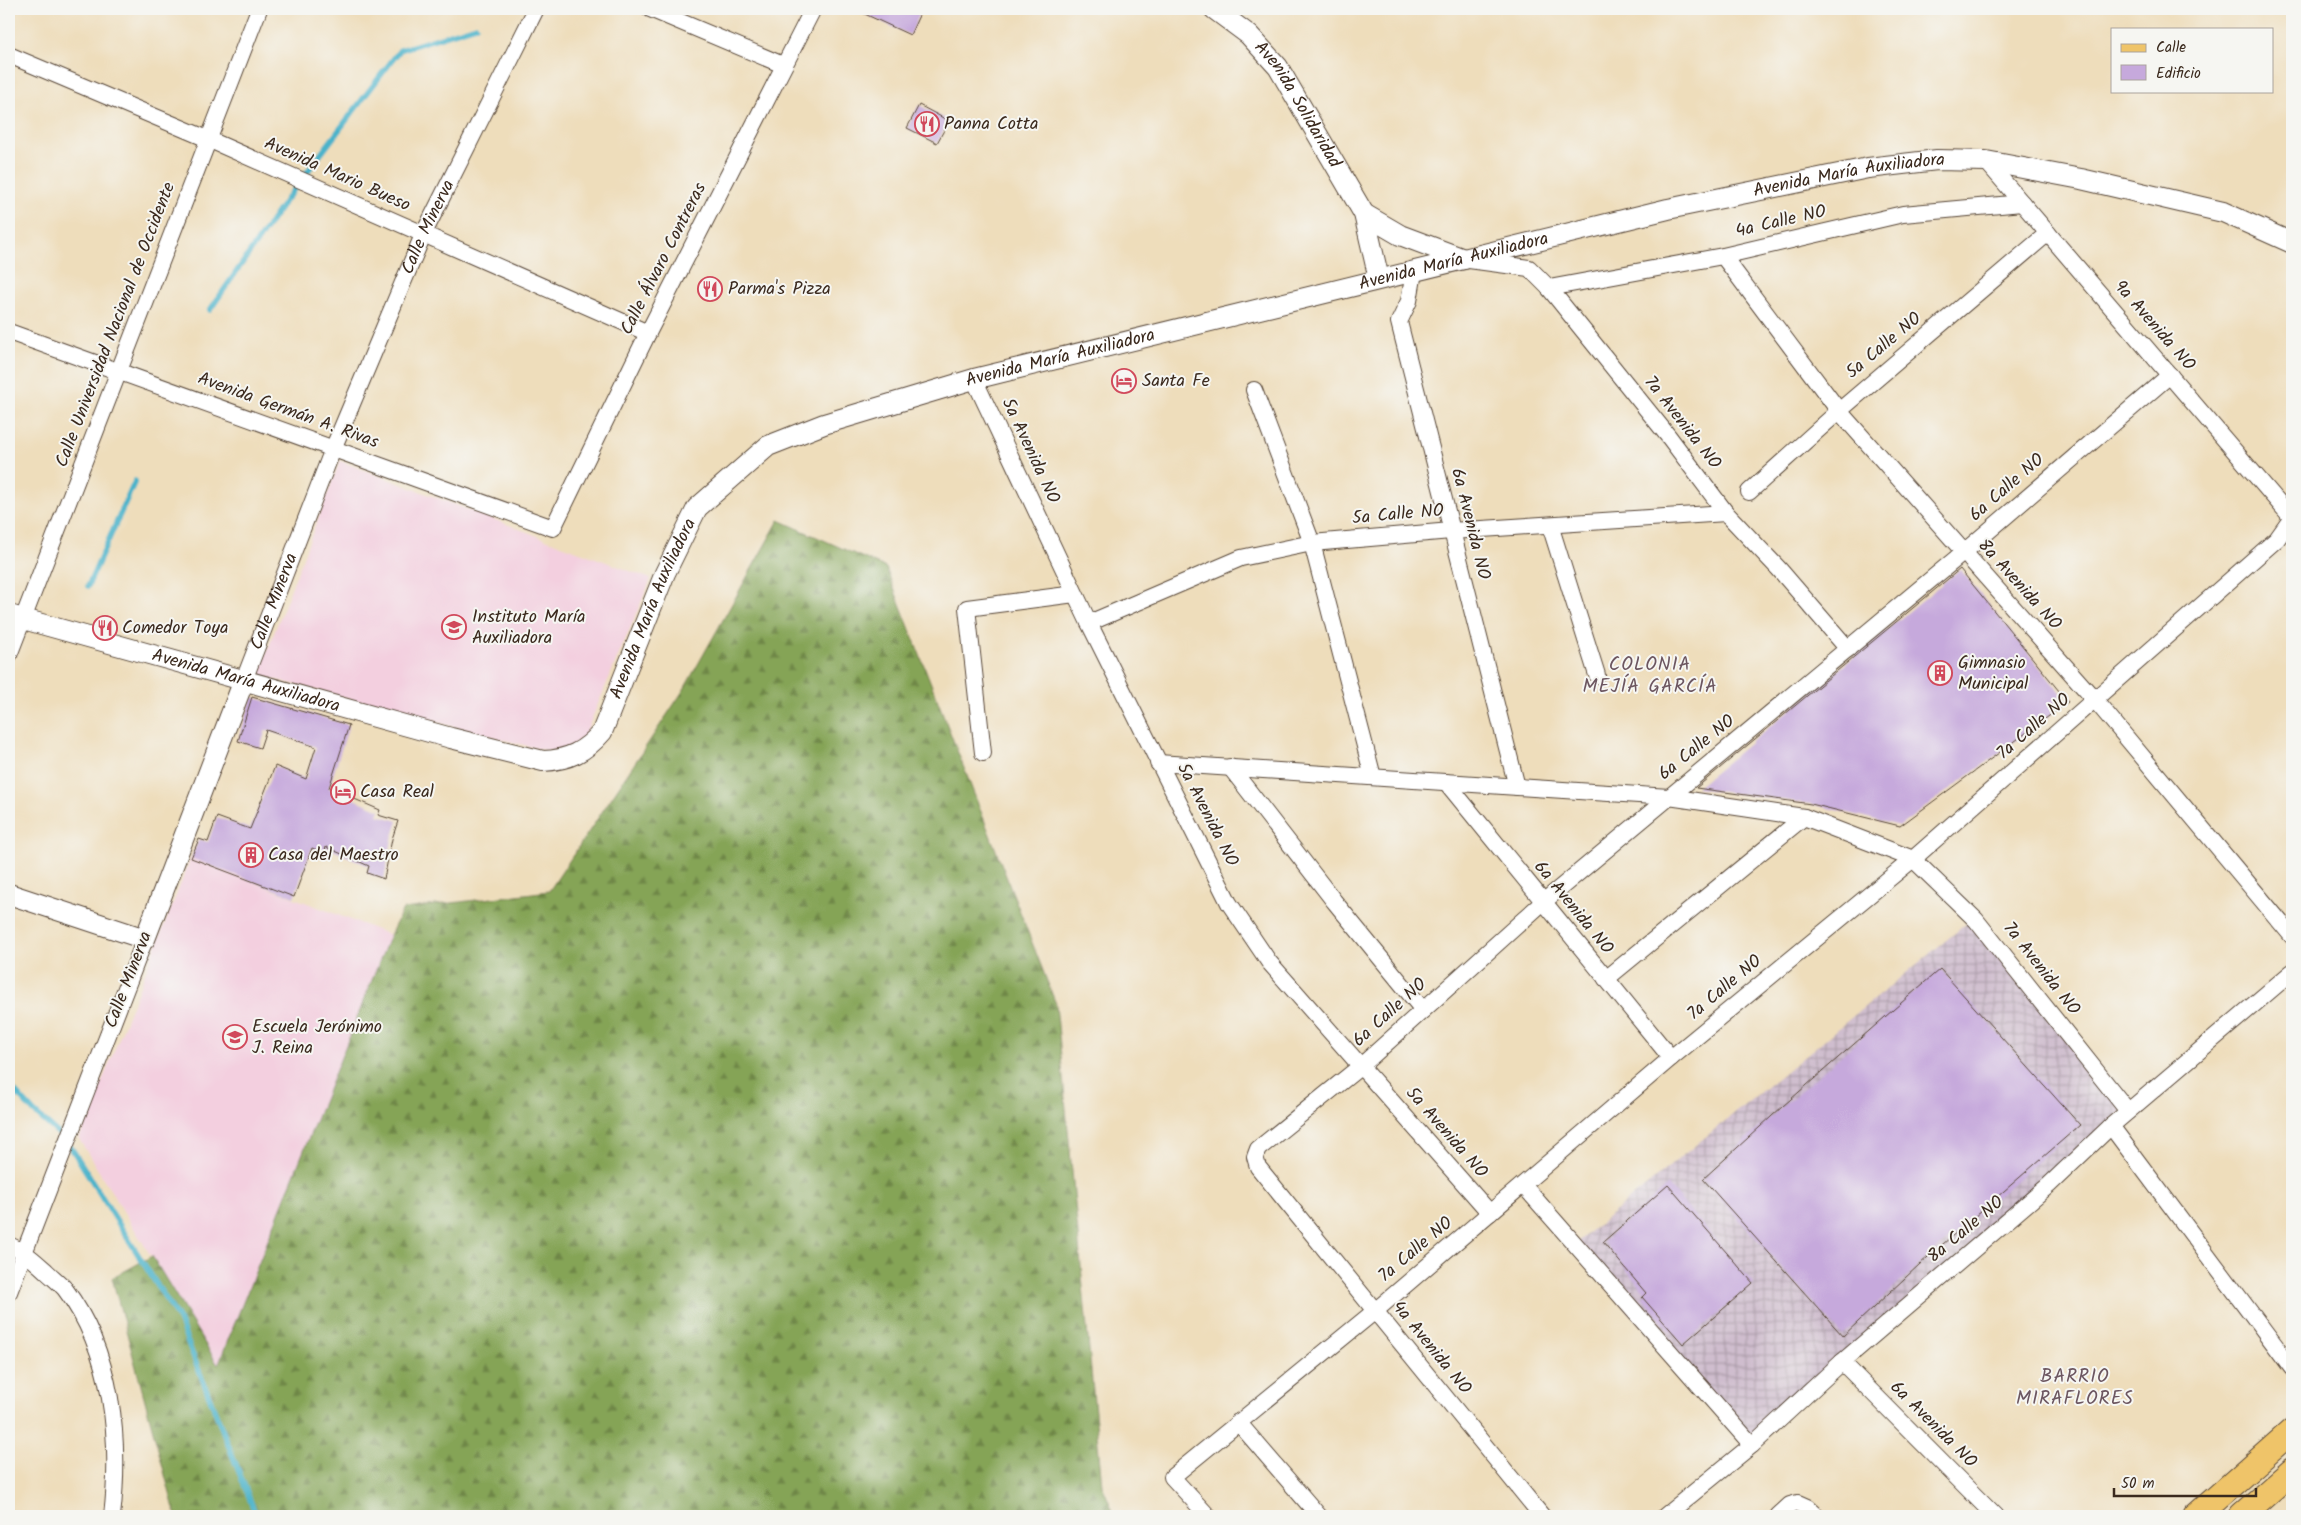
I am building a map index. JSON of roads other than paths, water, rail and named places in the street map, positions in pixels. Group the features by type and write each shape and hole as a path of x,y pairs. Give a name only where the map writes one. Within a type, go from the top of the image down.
{"main road":[{"path":"2196,1516 2292,1431"},
{"path":"2241,1516 2292,1471"}],"street":[{"name":"Calle Universidad Nacional de Occidente","path":"9,655 16,617 210,140 259,9"},
{"name":"Calle Minerva","path":"9,1292 333,449 423,235 536,9"},
{"path":"650,9 783,65"},
{"name":"Calle Álvaro Contreras","path":"553,528 648,334 813,9"},
{"name":"Avenida Solidaridad","path":"1214,9 1249,35 1278,67 1364,214 1379,279"},
{"name":"Avenida Mario Bueso","path":"9,55 210,140 648,334"},
{"name":"Avenida María Auxiliadora","path":"16,617 543,762 570,757 582,751 602,732 665,573 697,508 768,446 824,424 974,379 1668,209 1868,168 1936,160 1986,161 2081,179 2223,212 2292,243"},
{"name":"9a Avenida NO","path":"1986,161 2292,518"},
{"name":"4a Calle NO","path":"1549,288 1723,256 1903,214 2022,203"},
{"name":"Avenida Solidaridad","path":"1364,214 1400,235 1464,259"},
{"name":"5a Calle NO","path":"1749,492 1839,410 2048,233"},
{"name":"8a Avenida NO","path":"1723,256 1839,410 2095,700 2292,936"},
{"name":"7a Avenida NO","path":"1464,259 1529,268 1549,288 1669,437 1726,513 1779,569 1848,649"},
{"name":"6a Avenida NO","path":"1414,272 1410,301 1399,322 1516,787"},
{"name":"Avenida Germán A. Rivas","path":"9,332 553,528"},
{"name":"6a Calle NO","path":"1255,1157 1258,1149 1361,1066 1542,902 1964,552 2170,374"},
{"name":"5a Avenida NO","path":"974,379 1089,623 1229,903 1269,962 1490,1213"},
{"path":"1254,390 1312,543 1374,777"},
{"name":"5a Calle NO","path":"1089,623 1241,558 1312,543 1451,531 1726,513"},
{"name":"7a Calle NO","path":"1208,1516 1172,1476 1375,1311 1671,1058 1913,859 2276,539 2292,518"},
{"path":"1550,525 1597,675"},
{"path":"983,753 966,608 1075,594"},
{"path":"1158,763 1668,797 1804,817 1913,859"},
{"path":"1230,767 1334,901 1424,1010"},
{"name":"6a Avenida NO","path":"1446,782 1671,1058"},
{"path":"1606,979 1804,817"},
{"name":"7a Avenida NO","path":"1913,859 1976,920 2128,1111"},
{"path":"9,894 145,940"},
{"name":"8a Calle NO","path":"1665,1516 1752,1445 1842,1362 2050,1185 2128,1111 2292,972"},
{"path":"2111,1126 2292,1368"},
{"name":"4a Avenida NO","path":"1255,1157 1258,1167 1542,1516"},
{"path":"1523,1185 1752,1445"},
{"path":"9,1245 24,1251 64,1288 86,1324 102,1364 114,1429 116,1479 112,1516"},
{"name":"6a Avenida NO","path":"1842,1362 1995,1516"},
{"path":"1238,1422 1319,1516"},
{"path":"1778,1516 1790,1505 1798,1503 1807,1507 1817,1516"}],"waterway":[{"path":"210,310 285,201 400,50 476,26"},
{"path":"88,586 135,481"},
{"path":"9,1080 10,1086 34,1112 67,1141 179,1320 254,1510 259,1516"}],"place":[{"name":"Panna Cotta","path":"927,124"},
{"name":"Parma's Pizza","path":"710,289"},
{"name":"Santa Fe","path":"1124,381"},
{"name":"Instituto María Auxiliadora","path":"454,627"},
{"name":"Comedor Toya","path":"105,628"},
{"name":"Gimnasio Municipal","path":"1940,673"},
{"name":"Casa Real","path":"343,792"},
{"name":"Casa del Maestro","path":"251,855"},
{"name":"Escuela Jerónimo J. Reina","path":"235,1037"}],"district":[{"name":"COLONIA MEJÍA GARCÍA","path":"1650,676"},
{"name":"BARRIO MIRAFLORES","path":"2075,1388"}]}
